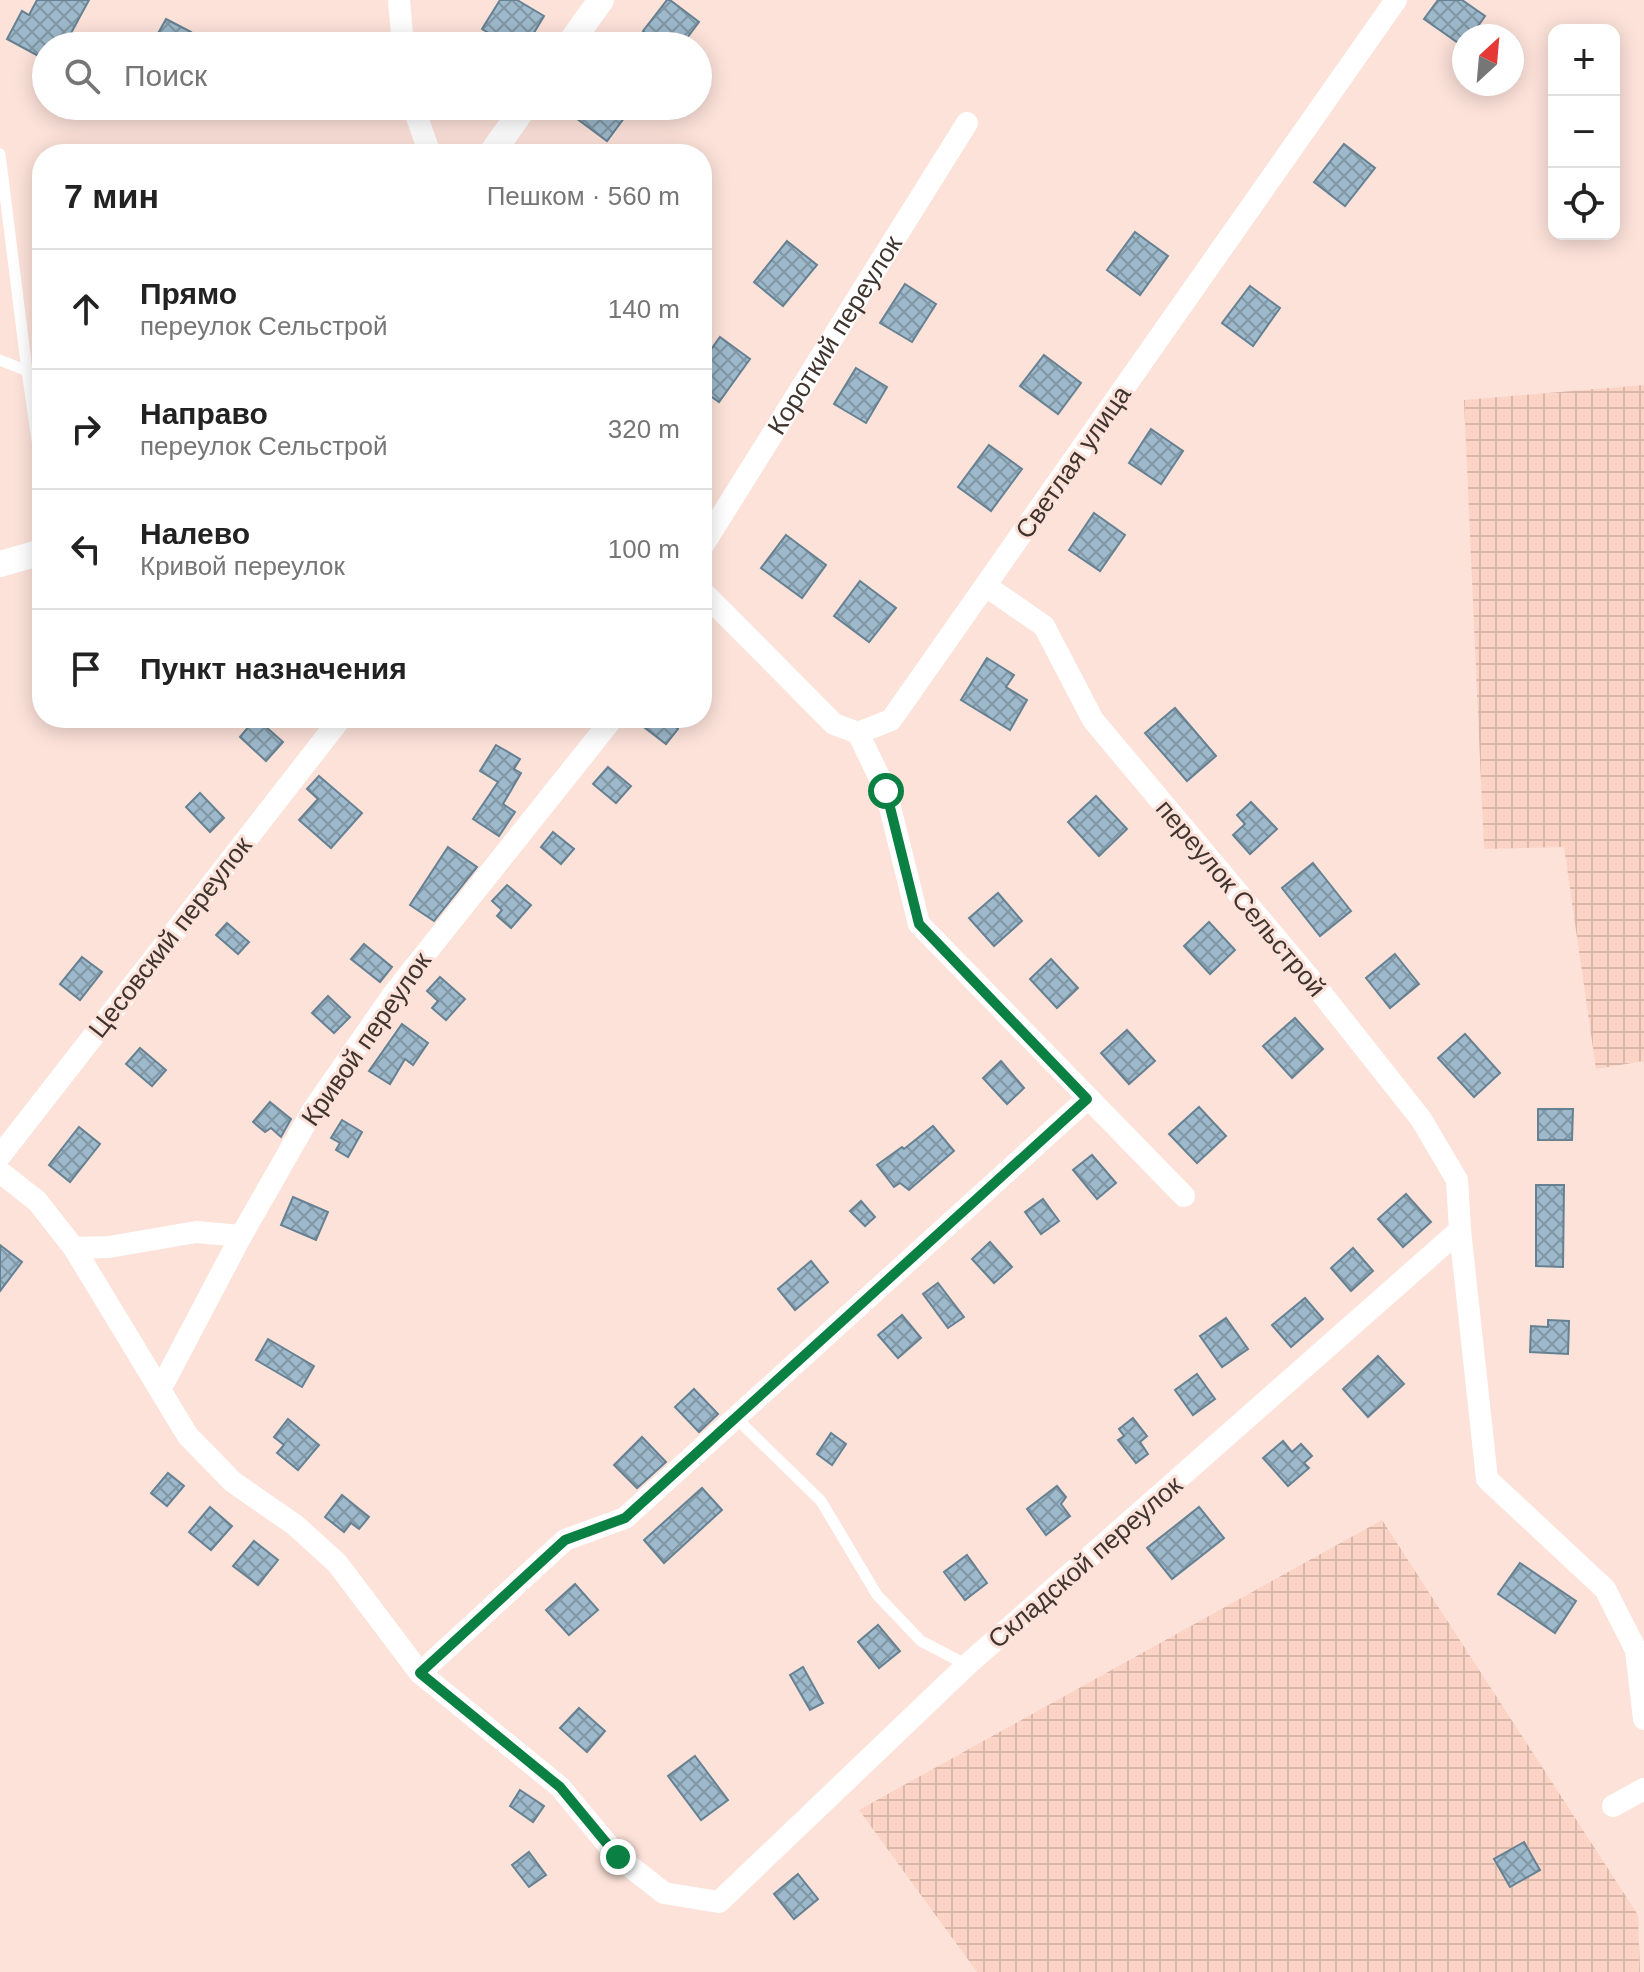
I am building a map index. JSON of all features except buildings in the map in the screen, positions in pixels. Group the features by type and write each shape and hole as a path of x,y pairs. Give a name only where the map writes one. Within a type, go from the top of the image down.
{"street":[{"path":"399,0 402,32"},
{"path":"578,32 601,0"},
{"name":"Светлая улица","path":"858,733 891,720 1396,0"},
{"path":"418,120 426,144"},
{"path":"498,144 515,120"},
{"name":"Короткий переулок","path":"712,531 967,123"},
{"path":"0,564 32,555"},
{"name":"переулок Сельстрой","path":"986,586 1044,626 1093,720 1307,975 1421,1119 1457,1180 1487,1479 1605,1589 1636,1650 1644,1719"},
{"path":"712,606 834,724 858,733 886,791 919,924 1184,1196"},
{"name":"Цесовский переулок","path":"0,1156 333,728"},
{"name":"Кривой переулок","path":"161,1388 241,1236 313,1110 394,993 605,728"},
{"path":"0,1172 37,1201 74,1248 188,1436 233,1482 295,1525 337,1563 420,1673 565,1540 625,1518 1087,1099"},
{"name":"Складской переулок","path":"420,1673 560,1787 618,1857 664,1893 719,1902 967,1665 1460,1230"},
{"path":"74,1248 109,1247 196,1232 241,1236"},
{"path":"1613,1806 1644,1789"}],"lane":[{"path":"0,154 32,405"},
{"path":"0,360 27,371"},
{"path":"735,1417 821,1501 877,1595 921,1641 967,1665"}],"shaded area":[{"path":"1644,385 1644,1061 1596,1069 1564,847 1484,849 1464,400"},
{"path":"1382,1520 1638,1915 1640,1972 977,1972 859,1810"}],"route":[{"path":"618,1857 560,1787 420,1673 565,1540 625,1518 1087,1099 919,924 886,791"}]}
